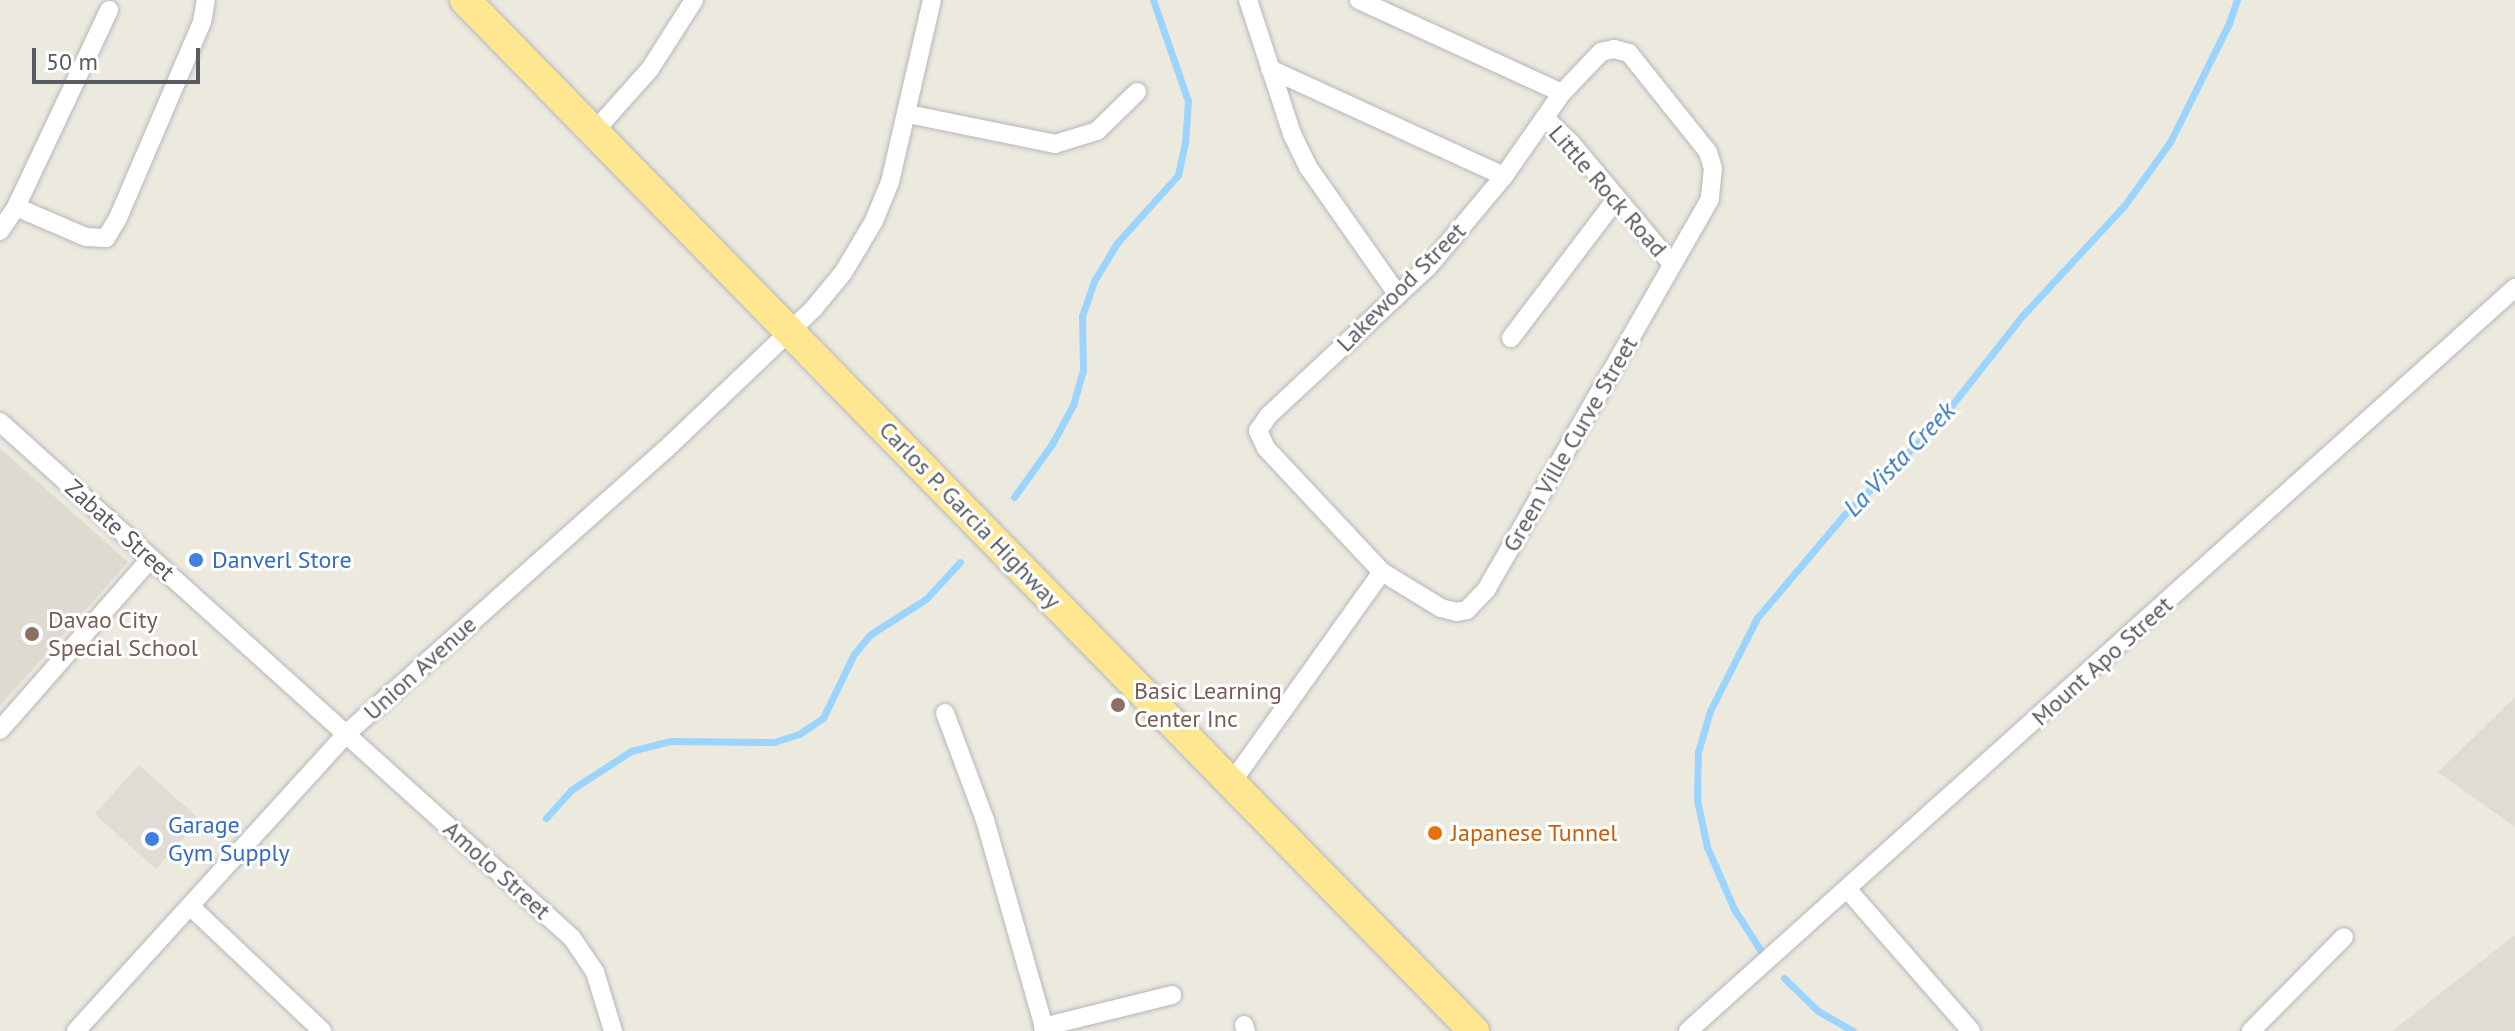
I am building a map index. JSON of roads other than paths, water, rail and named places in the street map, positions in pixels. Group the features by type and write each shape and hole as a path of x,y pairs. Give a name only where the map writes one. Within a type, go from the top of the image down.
{"highway":[{"name":"Carlos P. Garcia Highway","path":"465,0 1474,1031"}],"street":[{"path":"16,207 86,237 106,238 118,218 197,33 206,0"},
{"path":"593,133 650,69 694,0"},
{"name":"Union Avenue","path":"76,1031 346,734 791,332 843,273 874,221 890,182 932,0"},
{"path":"1248,0 1292,134 1308,167 1398,295"},
{"path":"1359,0 1562,93"},
{"path":"0,231 16,207 109,10"},
{"name":"Green Ville Curve Street","path":"1382,572 1419,597 1457,612 1467,610 1486,590 1710,199 1713,168 1708,152 1629,53 1614,49 1601,52 1562,93"},
{"path":"1270,69 1504,176"},
{"path":"908,114 1055,144 1097,131 1137,92"},
{"name":"Lakewood Street","path":"1382,572 1266,448 1258,431 1268,416 1428,267 1504,176 1562,93"},
{"name":"Little Rock Road","path":"1545,118 1571,143 1671,263"},
{"path":"1511,338 1616,199"},
{"name":"Mount Apo Street","path":"1688,1031 2515,288"},
{"name":"Zabate Street","path":"0,422 346,734"},
{"path":"0,730 151,558"},
{"path":"1232,782 1382,572"},
{"path":"945,713 985,820 1044,1029 1172,995"},
{"name":"Amolo Street","path":"346,734 572,938 595,972 613,1031"},
{"path":"1848,890 1971,1031"},
{"path":"190,906 322,1031"},
{"path":"2251,1031 2344,937"}],"waterway":[{"path":"1014,497 1052,444 1073,405 1083,371 1082,316 1094,281 1117,243 1178,175 1185,143 1188,101 1153,0"},
{"name":"La Vista Creek","path":"1761,951 1734,909 1707,847 1697,800 1698,752 1710,711 1757,618 1845,514 1937,424 2022,316 2124,206 2170,142 2229,23 2237,0"},
{"path":"546,818 571,790 631,751 670,741 774,742 799,734 823,718 854,654 871,634 926,599 960,562"},
{"name":"La Vista Creek","path":"1784,978 1818,1011 1853,1031"}],"place":[{"name":"Danverl Store","path":"196,560"},
{"name":"Davao City Special School","path":"32,634"},
{"name":"Basic Learning Center Inc","path":"1118,705"},
{"name":"Japanese Tunnel","path":"1435,833"},
{"name":"Garage Gym Supply","path":"152,839"}]}
